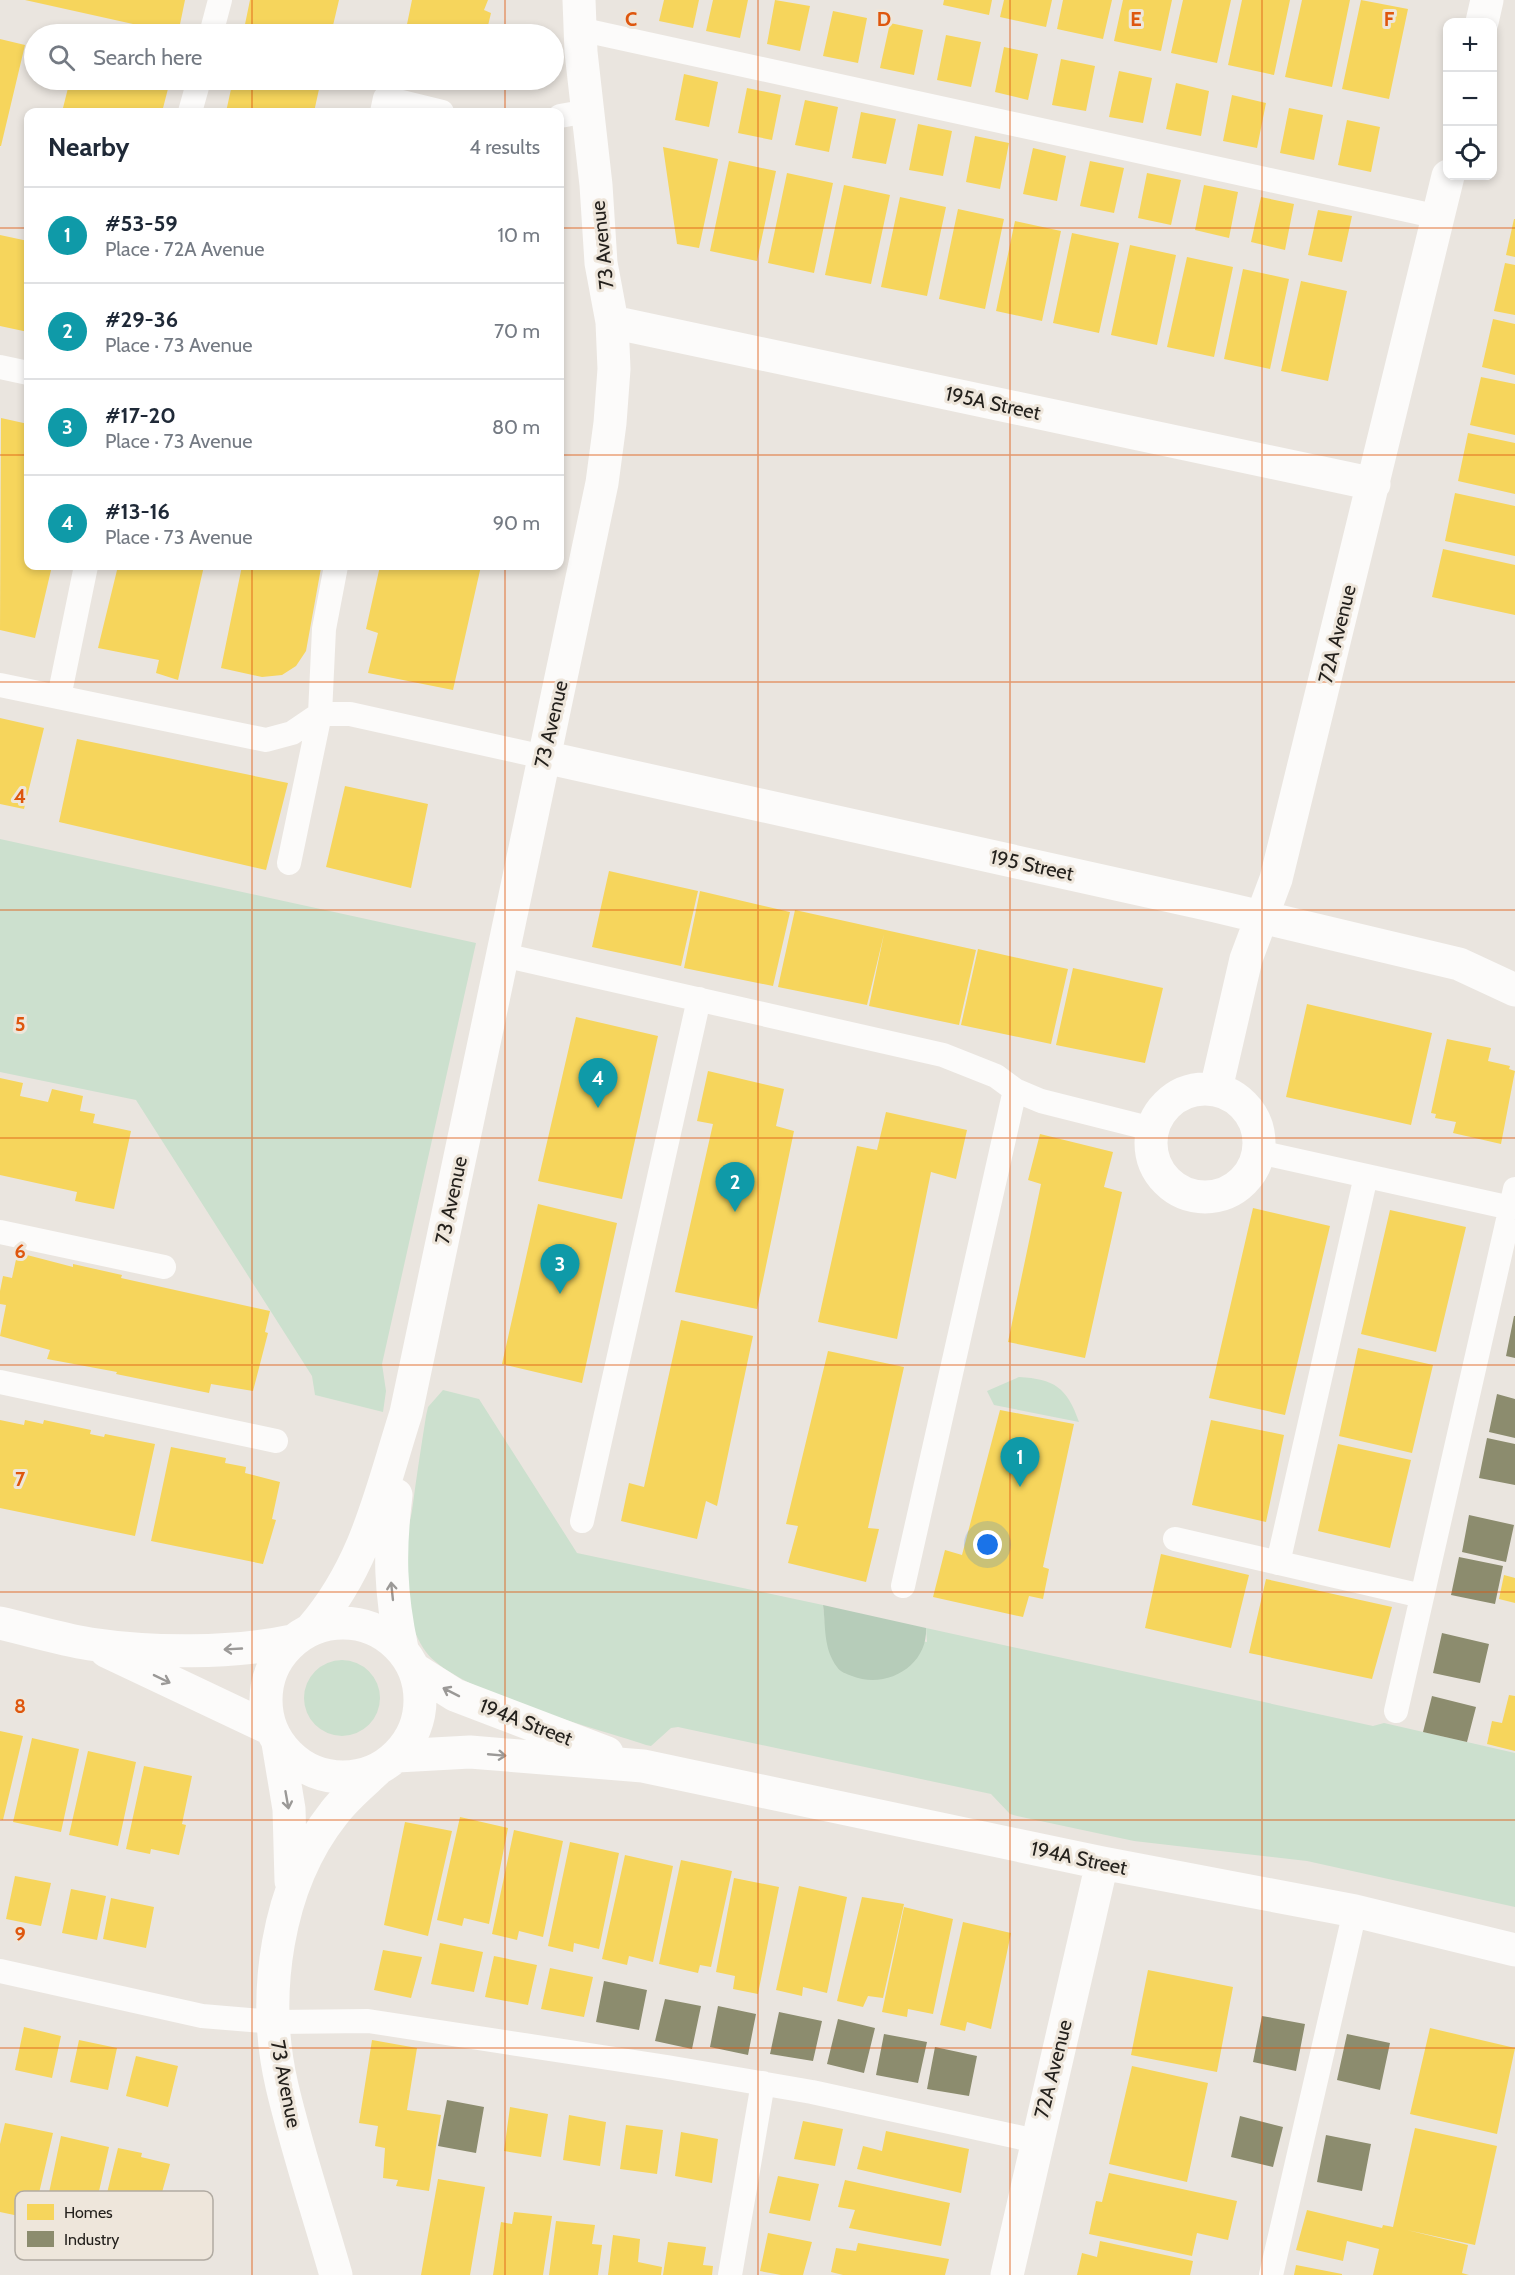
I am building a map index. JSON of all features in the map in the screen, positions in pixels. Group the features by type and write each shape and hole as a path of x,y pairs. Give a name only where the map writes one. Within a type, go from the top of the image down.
{"street":[{"path":"1483,18 1487,0"},
{"name":"73 Avenue","path":"408,1658 395,1616 390,1546 406,1413 602,483 614,369 612,322 574,113 579,14"},
{"name":"72A Avenue","path":"1216,1089 1246,959 1276,879 1447,180"},
{"name":"195A Street","path":"612,322 1374,484"},
{"name":"195 Street","path":"544,757 1215,906 1459,964 1515,990"},
{"path":"1200,1088 1216,1089 1233,1095 1255,1119 1259,1136 1259,1152 1253,1169 1243,1182 1228,1192 1212,1197 1188,1194 1164,1178 1155,1164 1151,1147 1152,1129 1169,1102 1184,1092 1200,1088"},
{"name":"73 Avenue","path":"302,1635 332,1605 358,1560 406,1413"},
{"path":"0,1623 90,1644 192,1651 258,1648 336,1622 361,1624 383,1633 408,1658 420,1691 420,1715 411,1737 386,1763 355,1777 333,1777 311,1771 293,1759 274,1736 265,1706 267,1682 276,1660 302,1635"},
{"path":"90,1644 274,1736"},
{"name":"194A Street","path":"408,1658 455,1695 643,1766"},
{"name":"73 Avenue","path":"274,1736 289,1809 291,1888"},
{"name":"194A Street","path":"386,1763 470,1752 643,1766 1102,1863 1355,1911 1515,1950"},
{"name":"73 Avenue","path":"336,2275 282,2085 275,2022 279,1941 291,1888 310,1850 334,1812 386,1763"},
{"name":"72A Avenue","path":"1007,2275 1036,2141 1102,1863"}],"lane":[{"path":"214,24 220,0"},
{"path":"579,14 1439,217"},
{"path":"191,108 196,90"},
{"path":"382,108 385,98 426,108"},
{"path":"0,368 24,372"},
{"path":"59,697 85,570"},
{"path":"289,863 320,714 324,629 335,570"},
{"path":"0,685 266,740 292,733 320,714 350,714 544,757"},
{"path":"503,955 943,1055 996,1076 1015,1090 1041,1101 1152,1129"},
{"path":"582,1521 699,999"},
{"path":"903,1586 1015,1090"},
{"path":"1259,1152 1366,1176 1513,1198 1396,1711"},
{"path":"1278,1563 1366,1176"},
{"path":"0,1232 164,1267"},
{"path":"0,1382 276,1441"},
{"path":"1175,1539 1422,1596"},
{"path":"1271,2275 1355,1911"},
{"path":"0,1971 202,2016 275,2022 368,2021 763,2083 1036,2141"},
{"path":"730,2275 763,2083"}],"green space":[{"path":"0,839 476,943 382,1364 386,1391 383,1412 315,1395 312,1376 136,1100 0,1072"},
{"path":"1019,1377 1041,1380 1058,1387 1069,1400 1079,1422 994,1405 987,1391"},
{"path":"443,1390 479,1399 577,1553 823,1605 825,1623 927,1642 926,1628 1373,1726 1384,1723 1515,1753 1515,1907 1307,1861 1134,1841 1017,1816 1010,1814 991,1794 678,1727 671,1728 651,1746 646,1745 528,1707 466,1681 442,1667 426,1652 411,1618 405,1580 406,1545 426,1416 428,1407"},
{"path":"823,1605 926,1628 925,1642 920,1654 903,1672 891,1677 865,1680 844,1673 837,1667 829,1652"},
{"path":"342,1660 357,1663 369,1671 377,1683 380,1698 377,1713 369,1725 357,1733 342,1736 327,1733 315,1725 307,1713 304,1698 307,1683 315,1671 327,1663"}],"building: Homes":[{"path":"25,0 185,0 180,24 133,24"},
{"path":"250,0 339,0 333,24 245,24"},
{"path":"412,0 488,0 484,10 491,13 488,24 407,24"},
{"path":"664,0 699,0 693,28 659,21"},
{"path":"713,0 748,0 740,38 706,31"},
{"path":"775,0 810,6 800,51 767,44"},
{"path":"944,0 992,0 989,15 943,5"},
{"path":"1004,0 1052,0 1046,27 1000,17"},
{"path":"1063,0 1112,0 1103,39 1057,29"},
{"path":"1123,0 1172,0 1161,51 1114,41"},
{"path":"1183,0 1231,0 1217,63 1171,53"},
{"path":"1242,0 1290,0 1274,75 1228,65"},
{"path":"1302,0 1350,0 1332,87 1285,77"},
{"path":"1361,0 1408,9 1389,99 1342,89"},
{"path":"833,11 867,18 858,63 823,56"},
{"path":"890,23 923,30 914,75 880,68"},
{"path":"946,35 981,42 971,87 937,80"},
{"path":"0,39 24,45 24,49 0,146"},
{"path":"1004,47 1038,54 1028,100 995,92"},
{"path":"1061,59 1095,66 1086,111 1052,105"},
{"path":"1119,71 1152,78 1143,123 1109,117"},
{"path":"684,74 718,82 709,127 675,120"},
{"path":"1176,83 1209,91 1201,136 1166,129"},
{"path":"747,88 781,95 772,140 738,133"},
{"path":"68,90 168,90 163,108 63,108"},
{"path":"231,90 319,90 315,108 227,108"},
{"path":"1232,95 1266,103 1257,148 1223,141"},
{"path":"805,100 838,107 829,152 795,145"},
{"path":"1289,108 1323,115 1314,160 1280,153"},
{"path":"861,112 896,119 886,164 852,158"},
{"path":"1347,120 1380,127 1371,172 1338,165"},
{"path":"918,124 952,131 943,176 909,170"},
{"path":"975,136 1009,143 1000,189 966,182"},
{"path":"663,147 718,159 699,248 677,244"},
{"path":"1033,148 1066,156 1057,201 1023,194"},
{"path":"729,161 776,171 757,261 710,251"},
{"path":"1090,161 1124,168 1114,213 1080,206"},
{"path":"787,173 833,183 814,273 768,263"},
{"path":"1147,173 1181,180 1171,225 1138,218"},
{"path":"844,185 890,195 871,284 825,275"},
{"path":"1204,185 1238,192 1229,238 1195,230"},
{"path":"900,197 946,207 927,296 881,287"},
{"path":"1261,197 1294,204 1285,250 1251,242"},
{"path":"958,209 1004,219 985,309 939,299"},
{"path":"1318,210 1352,216 1342,262 1308,255"},
{"path":"1515,219 1515,257 1506,255"},
{"path":"1015,221 1061,231 1042,321 996,311"},
{"path":"1072,233 1119,243 1099,333 1053,323"},
{"path":"0,235 24,240 24,331 0,326"},
{"path":"1130,245 1176,255 1157,345 1111,335"},
{"path":"1187,257 1233,267 1214,357 1167,347"},
{"path":"1505,263 1515,265 1515,315 1494,311"},
{"path":"1243,269 1289,279 1270,369 1224,359"},
{"path":"1301,281 1347,291 1328,381 1281,371"},
{"path":"1493,319 1515,324 1515,375 1482,367"},
{"path":"1481,377 1515,384 1515,435 1470,425"},
{"path":"1,418 24,423 24,570 51,570 35,638 0,630"},
{"path":"1468,433 1515,443 1515,494 1458,481"},
{"path":"1455,493 1515,506 1515,556 1445,541"},
{"path":"1443,549 1515,565 1515,615 1432,597"},
{"path":"117,570 203,570 178,680 156,673 159,660 98,648"},
{"path":"241,570 321,570 306,651 296,666 282,675 262,677 221,668"},
{"path":"379,570 480,570 453,690 368,673 378,633 366,629"},
{"path":"0,718 44,728 24,809 0,804"},
{"path":"77,739 288,783 266,870 59,822"},
{"path":"345,786 428,804 411,888 326,867"},
{"path":"609,871 698,891 681,966 592,947"},
{"path":"700,891 790,912 773,986 684,968"},
{"path":"795,910 976,950 959,1025 869,1006 884,934 867,1005 778,987"},
{"path":"978,949 1068,969 1051,1044 961,1025"},
{"path":"1073,968 1163,988 1145,1063 1056,1045"},
{"path":"1307,1004 1432,1033 1411,1125 1286,1097"},
{"path":"576,1017 658,1036 622,1199 538,1181"},
{"path":"1447,1039 1491,1048 1488,1061 1510,1066 1509,1069 1515,1071 1501,1144 1453,1133 1456,1122 1435,1118 1436,1114 1431,1113"},
{"path":"708,1071 784,1089 776,1126 794,1131 757,1309 675,1292 713,1124 697,1121"},
{"path":"0,1078 23,1083 20,1096 48,1102 52,1089 83,1096 80,1111 95,1114 93,1123 131,1131 114,1209 75,1201 77,1192 0,1175"},
{"path":"886,1112 967,1130 956,1179 931,1172 897,1339 818,1322 857,1146 877,1150"},
{"path":"1040,1134 1113,1152 1104,1187 1122,1192 1085,1358 1008,1342 1041,1184 1028,1180"},
{"path":"538,1204 617,1223 582,1383 502,1364"},
{"path":"1253,1208 1330,1226 1285,1415 1209,1398"},
{"path":"1390,1210 1466,1227 1436,1352 1361,1334"},
{"path":"17,1255 26,1258 27,1255 73,1267 73,1264 122,1275 121,1278 270,1311 265,1332 268,1333 253,1391 211,1384 209,1393 47,1359 50,1350 0,1336 6,1305 0,1304 3,1276 12,1278"},
{"path":"681,1320 753,1336 717,1506 706,1501 697,1539 621,1521 629,1483 644,1487"},
{"path":"1358,1348 1433,1365 1412,1453 1339,1436"},
{"path":"828,1351 904,1367 868,1528 879,1529 866,1582 788,1563 798,1526 786,1524"},
{"path":"1000,1410 1074,1424 1043,1567 1049,1569 1043,1599 1029,1596 1023,1617 933,1597 945,1550 962,1555"},
{"path":"0,1420 24,1425 25,1420 43,1424 44,1420 91,1430 90,1434 104,1437 105,1434 155,1444 135,1536 0,1508"},
{"path":"1211,1420 1284,1435 1266,1522 1192,1505"},
{"path":"1338,1444 1411,1460 1390,1548 1318,1531"},
{"path":"171,1447 226,1458 225,1463 246,1467 245,1473 280,1482 272,1519 276,1520 263,1564 151,1541"},
{"path":"1161,1554 1249,1575 1231,1648 1145,1628"},
{"path":"1504,1575 1515,1578 1515,1603 1499,1599"},
{"path":"1266,1579 1392,1607 1372,1679 1249,1653"},
{"path":"1509,1695 1515,1696 1515,1751 1487,1744 1492,1721 1502,1723"},
{"path":"0,1731 23,1736 3,1820 0,1819"},
{"path":"32,1738 79,1749 61,1832 13,1822"},
{"path":"88,1751 136,1762 118,1846 69,1835"},
{"path":"144,1766 192,1776 182,1824 186,1825 179,1855 151,1849 150,1854 126,1849"},
{"path":"460,1817 508,1828 489,1924 464,1918 462,1926 437,1920"},
{"path":"405,1822 452,1831 428,1936 384,1925"},
{"path":"514,1830 563,1841 543,1937 519,1931 517,1940 492,1934"},
{"path":"570,1842 619,1853 599,1949 574,1943 573,1952 548,1946"},
{"path":"625,1855 673,1866 653,1962 629,1956 627,1965 602,1959"},
{"path":"681,1860 732,1871 711,1967 700,1965 698,1973 659,1964"},
{"path":"15,1876 51,1883 41,1926 6,1919"},
{"path":"734,1878 779,1887 758,1994 733,1989 735,1976 716,1972"},
{"path":"799,1886 847,1897 827,1993 803,1987 802,1996 776,1990"},
{"path":"71,1889 106,1896 97,1940 62,1933"},
{"path":"862,1897 904,1904 883,1998 868,1996 863,2007 837,2001"},
{"path":"111,1898 154,1907 146,1948 103,1939"},
{"path":"904,1907 953,1919 933,2014 908,2009 907,2017 882,2012"},
{"path":"963,1922 1011,1933 991,2029 967,2022 965,2031 940,2025"},
{"path":"440,1943 483,1952 474,1992 431,1984"},
{"path":"383,1950 422,1957 411,1998 374,1990"},
{"path":"494,1956 537,1965 528,2005 485,1997"},
{"path":"550,1968 593,1977 584,2017 541,2009"},
{"path":"1148,1970 1233,1987 1217,2072 1131,2055"},
{"path":"24,2027 61,2036 52,2078 15,2070"},
{"path":"1430,2028 1515,2048 1497,2134 1410,2114"},
{"path":"79,2040 117,2048 108,2090 70,2082"},
{"path":"372,2040 417,2048 407,2110 441,2115 429,2191 396,2186 398,2180 383,2178 385,2148 375,2146 378,2126 359,2123"},
{"path":"136,2056 178,2066 168,2107 126,2096"},
{"path":"1132,2066 1208,2083 1187,2182 1109,2164"},
{"path":"510,2107 548,2114 541,2157 504,2151"},
{"path":"569,2115 606,2122 600,2166 563,2160"},
{"path":"803,2121 843,2129 835,2166 794,2159"},
{"path":"5,2123 53,2133 40,2191 15,2191 15,2215 0,2212 0,2144"},
{"path":"626,2125 663,2130 657,2174 620,2169"},
{"path":"1415,2128 1497,2146 1475,2245 1407,2230 1468,2245 1462,2273 1469,2275 1373,2275 1379,2249 1347,2241 1343,2261 1296,2250 1307,2210 1382,2228 1383,2225 1393,2227"},
{"path":"886,2131 969,2149 961,2193 857,2169 863,2146 882,2151"},
{"path":"681,2132 718,2139 712,2183 675,2176"},
{"path":"61,2136 109,2147 99,2191 49,2191"},
{"path":"118,2148 142,2153 141,2157 170,2164 162,2191 108,2191"},
{"path":"1109,2173 1237,2201 1228,2240 1197,2233 1192,2256 1089,2234 1096,2201 1102,2202"},
{"path":"778,2176 819,2184 810,2221 769,2213"},
{"path":"438,2179 485,2187 470,2275 421,2275"},
{"path":"845,2180 950,2203 941,2246 849,2228 855,2210 838,2207"},
{"path":"514,2212 552,2216 543,2275 493,2275 501,2222 512,2224"},
{"path":"556,2221 595,2225 592,2244 602,2245 598,2275 549,2275"},
{"path":"768,2233 812,2242 803,2275 781,2275 760,2271"},
{"path":"613,2235 640,2239 638,2262 662,2267 661,2275 608,2275"},
{"path":"1100,2241 1193,2261 1190,2275 1077,2275 1082,2253 1097,2257"},
{"path":"668,2242 706,2247 703,2265 713,2266 712,2275 663,2275"},
{"path":"858,2243 949,2259 945,2275 843,2275 831,2272 836,2248 856,2251"},
{"path":"1296,2265 1342,2274 1342,2275 1294,2275"}],"building: Industry":[{"path":"1515,1316 1515,1358 1506,1356"},
{"path":"1497,1394 1515,1399 1515,1438 1489,1432"},
{"path":"1487,1438 1515,1444 1515,1485 1479,1478"},
{"path":"1469,1515 1514,1525 1506,1562 1462,1552"},
{"path":"1459,1557 1503,1566 1495,1604 1451,1595"},
{"path":"1442,1633 1489,1644 1480,1683 1433,1673"},
{"path":"1432,1696 1476,1707 1467,1742 1423,1732"},
{"path":"604,1981 647,1990 639,2030 596,2022"},
{"path":"665,1999 701,2006 692,2049 655,2041"},
{"path":"718,2006 756,2014 748,2055 710,2047"},
{"path":"779,2012 822,2021 813,2061 770,2054"},
{"path":"1262,2016 1305,2024 1296,2071 1253,2062"},
{"path":"838,2019 875,2028 864,2073 827,2064"},
{"path":"884,2034 927,2042 918,2083 876,2075"},
{"path":"1347,2034 1390,2043 1380,2090 1337,2080"},
{"path":"935,2047 977,2056 969,2096 927,2089"},
{"path":"447,2100 484,2107 476,2153 438,2146"},
{"path":"1240,2116 1283,2127 1273,2167 1231,2157"},
{"path":"1326,2135 1371,2144 1362,2191 1317,2182"}],"place":[{"name":"#13-16","path":"598,1108"},
{"name":"#29-36","path":"735,1212"},
{"name":"#17-20","path":"560,1294"},
{"name":"#53-59","path":"1020,1487"}]}
